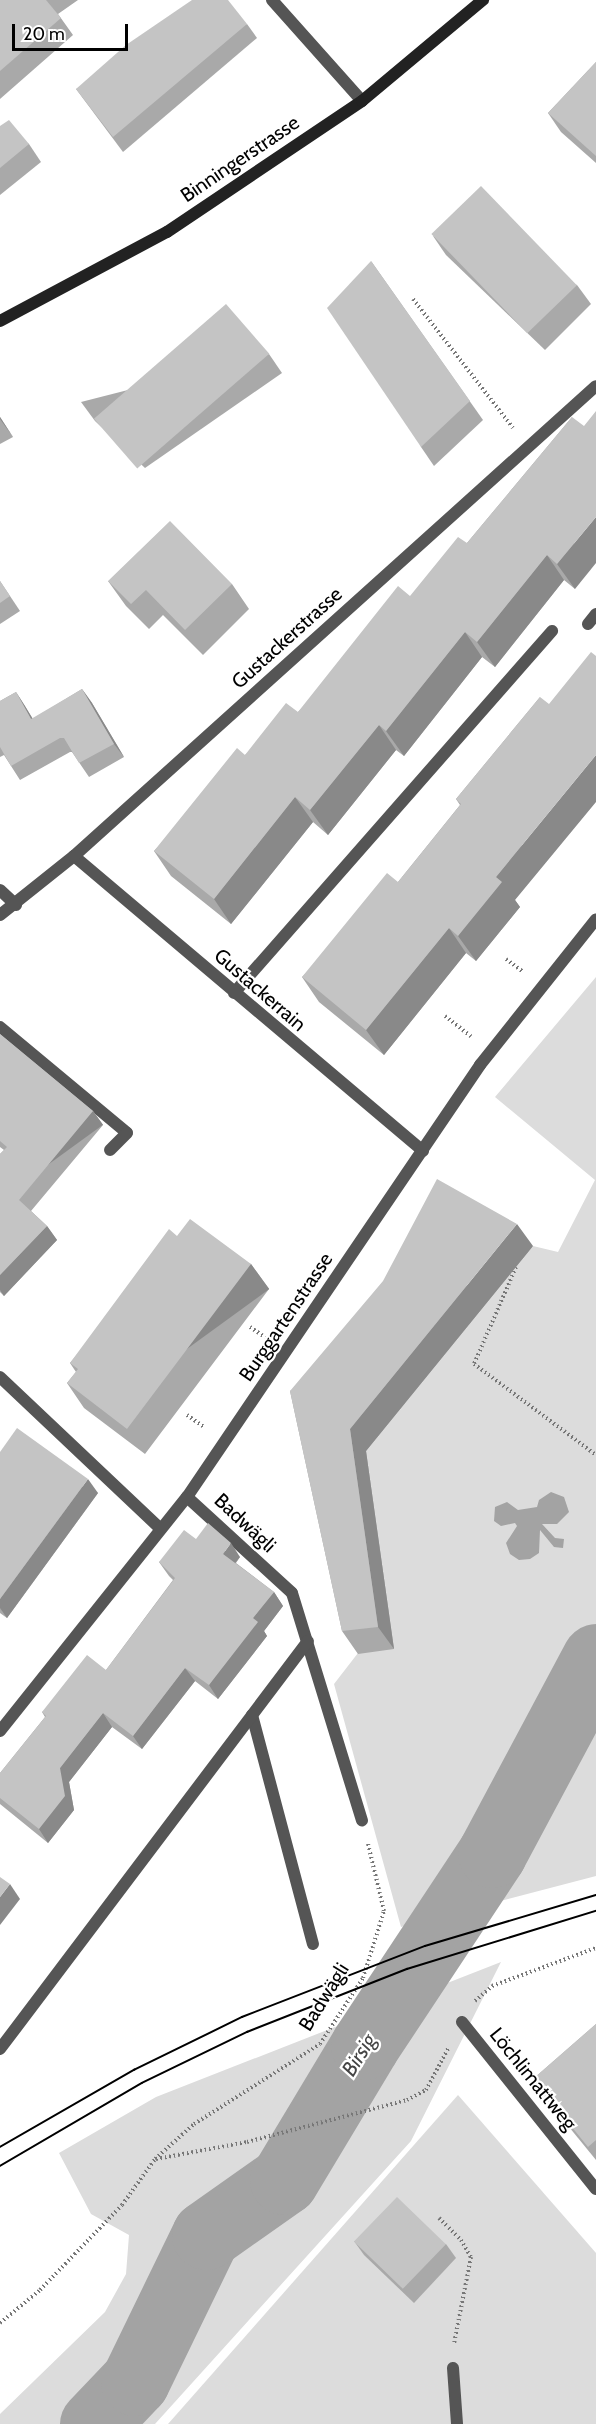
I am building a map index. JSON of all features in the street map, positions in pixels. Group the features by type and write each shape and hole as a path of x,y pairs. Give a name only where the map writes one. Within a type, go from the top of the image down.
{"main road":[{"name":"Binningerstrasse","path":"0,321 167,232 362,101 483,0"}],"street":[{"path":"272,0 362,101"},
{"name":"Gustackerstrasse","path":"0,915 16,905 74,856 596,386"},
{"path":"588,624 596,614"},
{"path":"234,993 552,631"},
{"name":"Gustackerrain","path":"74,856 423,1151"},
{"path":"0,890 16,905"},
{"name":"Burggartenstrasse","path":"1,1726 187,1497 480,1065 596,919"},
{"path":"0,1027 127,1133 110,1150"},
{"path":"0,1377 161,1529"},
{"name":"Badwägli","path":"187,1497 292,1593 362,1820"},
{"path":"0,2049 308,1641"},
{"path":"252,1715 312,1944"},
{"name":"Löchlimattweg","path":"462,2022 596,2189"},
{"path":"453,2368 457,2424"}],"path":[{"path":"413,299 528,448"},
{"path":"516,1267 474,1364 596,1455"},
{"name":"Badwägli","path":"0,2323 40,2290 114,2213 155,2159 194,2124 320,2044 363,1977 384,1911 362,1820"},
{"path":"155,2159 247,2142 407,2100 426,2090 479,1994 492,1986 596,1948"},
{"path":"440,2218 461,2240 471,2257 455,2325 453,2368"}],"shaded area":[{"path":"596,977 596,1876 401,1927 334,1684 358,1653 306,1413 533,1246 558,1252 595,1180 495,1097"},
{"path":"551,1492 564,1497 569,1512 557,1524 542,1524 555,1538 564,1539 563,1548 554,1547 540,1530 539,1553 530,1559 519,1560 510,1554 506,1543 517,1526 515,1523 501,1526 494,1521 495,1507 507,1502 518,1510 537,1507 539,1500"},
{"path":"501,1962 411,2141 155,2424 0,2424 0,2414 105,2312 126,2274 129,2235 91,2214 59,2153 156,2097"},
{"path":"458,2095 596,2253 596,2424 168,2424"}],"building":[{"path":"0,0 46,0 61,18 0,71"},
{"path":"192,0 228,0 247,24 113,137 76,89 126,45"},
{"path":"596,62 596,156 548,113"},
{"path":"9,120 29,144 0,168 0,126"},
{"path":"481,186 577,285 527,333 431,234"},
{"path":"371,261 470,401 421,447 327,308"},
{"path":"226,304 269,354 137,469 94,419"},
{"path":"596,411 596,517 557,564 547,555 477,642 465,632 386,731 379,725 310,810 295,797 214,899 154,851 237,748 245,755 286,703 298,712 398,586 410,596 458,537 467,543 572,417 584,426"},
{"path":"170,521 232,584 185,630 146,590 131,604 108,581"},
{"path":"0,581 10,596 0,603"},
{"path":"591,652 596,656 596,755 496,877 502,882 458,936 449,928 366,1030 302,977 387,873 398,882 461,804 456,799 540,697 549,704"},
{"path":"82,689 114,744 79,763 64,738 60,738 11,766 0,747 0,701 16,692 31,719"},
{"path":"0,1034 93,1111 19,1200 47,1226 0,1275 0,1154 7,1147 0,1141"},
{"path":"437,1179 517,1224 350,1429 378,1627 342,1631 290,1391 383,1281"},
{"path":"190,1219 251,1264 127,1429 67,1383 78,1369 70,1363 169,1229 177,1236"},
{"path":"17,1428 88,1479 0,1599 0,1452"},
{"path":"208,1523 231,1543 223,1554 274,1592 253,1618 258,1622 209,1685 185,1668 133,1736 103,1713 60,1768 65,1796 39,1829 0,1798 0,1773 46,1716 42,1712 87,1655 106,1670 175,1578 159,1562 184,1530 196,1539"},
{"path":"0,1877 10,1884 0,1897"},
{"path":"596,2024 596,2140 588,2147 533,2079"},
{"path":"397,2197 446,2244 403,2289 354,2242"}],"waterway":[{"name":"Birsig","path":"94,2424 135,2381 206,2235 284,2180 365,2045 492,1853 596,1658"}],"tram line":[{"path":"0,2147 134,2070 242,2017 425,1946 596,1895"},
{"path":"0,2166 142,2083 247,2032 407,1969 596,1911"}]}
